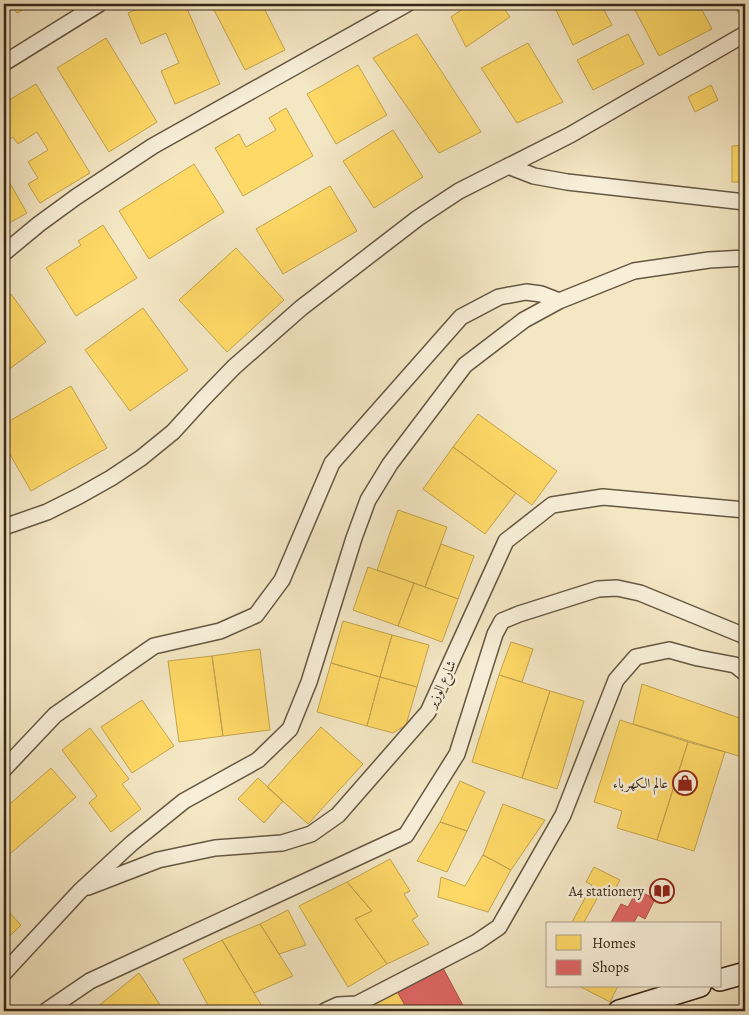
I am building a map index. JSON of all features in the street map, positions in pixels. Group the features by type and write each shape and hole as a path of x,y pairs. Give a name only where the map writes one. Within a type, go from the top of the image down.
{"street":[{"path":"4,63 99,4"},
{"path":"4,253 76,197 153,146 407,4"},
{"path":"4,527 47,512 79,496 141,458 173,432 234,367 301,308 418,218 459,191 570,135 745,34"},
{"path":"508,166 534,176 567,182 745,202"},
{"path":"4,973 80,890 132,844 184,801 258,760 290,729 309,682 354,538 368,500 390,464 465,365 524,320 559,301 634,272 709,260 745,258"},
{"path":"4,769 55,715 154,646 220,631 256,615 282,580 332,463 461,317 499,297 526,292 541,294 559,301"},
{"name":"شارع الوزير","path":"80,890 158,860 215,848 282,843 311,834 338,816 428,712 506,540 552,505 603,497 745,510"},
{"path":"46,1011 90,981 406,835 457,754 495,634 502,621 598,589 617,588 640,593 745,636"},
{"path":"325,1011 338,1005 357,1004 477,942 499,927 563,816 616,680 636,657 669,650 742,668"},
{"path":"722,979 745,973"},
{"path":"619,1011 694,988"}],"building: Homes":[{"path":"11,4 33,4 17,13"},
{"path":"150,4 185,4 220,84 175,104 161,71 179,63 166,33 141,44 128,13"},
{"path":"211,4 262,4 285,50 245,70"},
{"path":"470,4 501,4 510,17 466,47 451,17"},
{"path":"553,4 601,4 612,25 573,45"},
{"path":"632,4 699,4 712,29 659,56"},
{"path":"734,4 745,4 745,9 738,13"},
{"path":"417,34 481,132 439,153 373,58"},
{"path":"628,34 644,64 593,90 577,60"},
{"path":"106,38 157,122 109,152 57,68"},
{"path":"528,43 563,102 517,123 481,68"},
{"path":"358,65 387,115 336,144 307,94"},
{"path":"36,84 90,173 40,203 28,184 38,178 28,162 48,150 37,132 18,144 13,137 7,141 4,136 4,103"},
{"path":"711,85 718,100 695,112 688,97"},
{"path":"286,108 313,156 243,196 215,148 239,134 246,147 276,130 269,118"},
{"path":"393,130 423,177 374,208 343,161"},
{"path":"745,145 745,182 732,182 732,146"},
{"path":"194,164 224,212 149,259 119,211"},
{"path":"4,173 27,213 4,226"},
{"path":"330,186 357,231 283,274 256,229"},
{"path":"103,225 137,278 76,316 46,268 81,245 78,241"},
{"path":"236,248 284,300 227,352 179,300"},
{"path":"11,294 46,342 4,373 4,299"},
{"path":"143,308 188,370 130,411 85,350"},
{"path":"71,386 107,448 31,491 4,444 4,424"},
{"path":"478,414 557,471 532,505 453,447"},
{"path":"453,447 516,493 485,534 423,489"},
{"path":"398,510 447,527 425,587 377,570"},
{"path":"441,544 474,556 458,599 425,587"},
{"path":"368,567 414,583 398,626 353,610"},
{"path":"414,583 458,599 442,642 398,626"},
{"path":"343,621 392,635 380,677 331,663"},
{"path":"392,635 429,645 417,687 380,677"},
{"path":"511,642 533,649 522,682 499,675"},
{"path":"260,649 270,730 223,736 212,656"},
{"path":"212,656 223,736 179,742 168,661"},
{"path":"331,663 380,677 367,726 317,712"},
{"path":"499,675 550,691 522,778 472,762"},
{"path":"380,677 417,687 406,725 393,733 367,726"},
{"path":"642,684 745,720 745,758 633,724"},
{"path":"550,691 584,701 557,789 522,778"},
{"path":"142,700 174,746 132,773 101,727"},
{"path":"620,720 688,742 657,840 617,828 622,811 594,802"},
{"path":"321,727 363,764 308,824 267,787"},
{"path":"90,728 129,779 122,784 141,809 111,832 89,803 97,796 62,750"},
{"path":"688,742 725,752 694,851 657,840"},
{"path":"51,768 76,797 4,859 4,809"},
{"path":"258,778 283,801 264,823 238,799"},
{"path":"460,781 485,792 467,831 440,822"},
{"path":"503,804 545,820 511,870 483,855"},
{"path":"440,822 467,831 447,872 417,861"},
{"path":"483,855 511,870 488,912 438,897 441,877 465,886"},
{"path":"390,859 410,891 404,894 418,916 412,920 429,944 387,964 355,919 372,911 347,882"},
{"path":"594,867 620,880 610,898 600,893 584,922 572,922 592,885 586,882"},
{"path":"347,882 372,911 355,919 387,964 348,987 299,906"},
{"path":"4,907 21,925 4,942"},
{"path":"288,910 306,945 279,954 260,924"},
{"path":"260,924 293,976 254,993 222,940"},
{"path":"222,940 265,1011 211,1011 183,959"},
{"path":"139,973 164,1011 99,1011 96,1008"},
{"path":"583,988 617,988 610,1002"},
{"path":"397,991 408,1011 359,1011"}],"building: Shops":[{"path":"637,890 655,899 645,919 638,915 634,922 611,922 621,904 628,907"},
{"path":"443,968 466,1011 408,1011 397,991"}],"place":[{"name":"عالم الكهرباء","path":"685,783"},
{"name":"A4 stationery","path":"662,891"}]}
